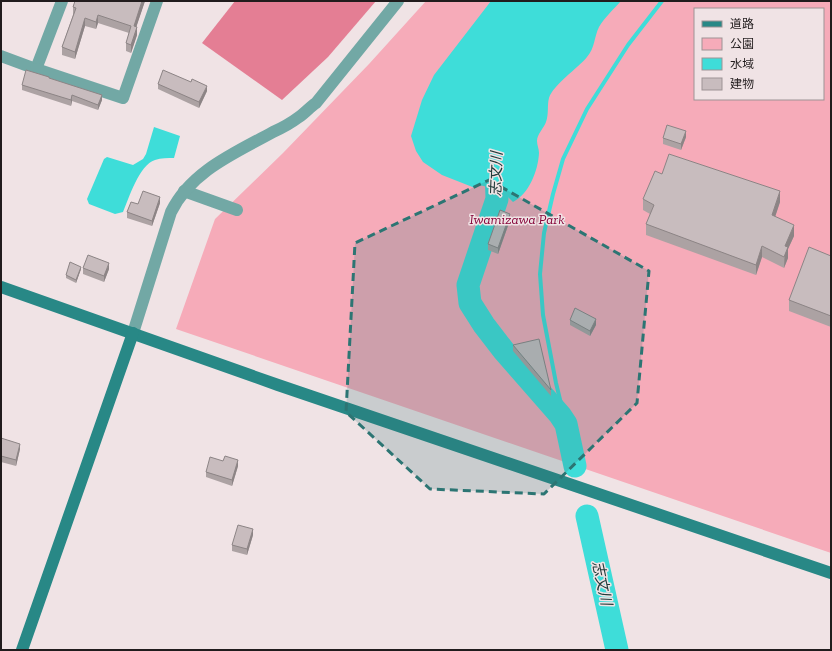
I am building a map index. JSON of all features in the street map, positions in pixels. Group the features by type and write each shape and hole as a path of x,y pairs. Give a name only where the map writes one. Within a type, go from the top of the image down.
{"street":[{"path":"36,69 62,1"},
{"path":"1,56 123,98 158,1"},
{"path":"22,650 133,333 171,212 177,201 184,191 206,171 222,160 295,120 316,103 398,1"},
{"path":"184,191 237,210"},
{"path":"1,286 286,387 831,573"}],"highlighted area":[{"path":"489,180 649,271 637,403 544,494 430,489 346,412 355,243"}],"green space":[{"name":"Iwamizawa Park","path":"426,1 831,1 831,553 176,329 215,219 283,153 369,64"}],"shaded area":[{"path":"235,1 376,1 328,57 282,100 202,43"}],"water":[{"path":"491,1 621,1 599,27 590,54 560,82 551,93 548,101 546,122 537,138 539,153 537,167 532,181 524,194 519,198 513,202 507,196 503,203 489,193 488,187 479,185 475,188 442,175 423,162 416,151 411,136 422,100 434,75"},
{"path":"154,127 180,136 174,158 162,158 155,160 144,168 135,183 123,212 115,214 89,204 87,199 104,159 107,157 133,165 143,159 146,154"}],"building":[{"path":"75,1 142,1 134,26 137,27 131,45 126,43 131,26 98,15 96,22 85,18 75,52 62,47 76,8 73,7"},
{"path":"26,70 102,95 98,105 72,95 71,100 22,85"},
{"path":"163,70 191,82 192,79 207,86 199,102 158,84"},
{"path":"667,125 686,131 681,144 663,138"},
{"path":"669,154 780,191 772,215 794,225 785,246 788,247 784,257 762,246 756,265 646,224 654,205 643,199 655,171 662,174"},
{"path":"143,191 160,197 152,221 127,212 131,202 138,204"},
{"path":"500,210 510,214 498,248 488,244"},
{"path":"809,247 831,256 831,316 789,300"},
{"path":"88,255 109,263 104,276 83,268"},
{"path":"70,262 81,267 76,280 66,275"},
{"path":"575,308 596,319 590,331 570,320"},
{"path":"539,339 551,390 513,345"},
{"path":"1,438 20,444 16,460 1,456"},
{"path":"225,456 238,460 232,480 206,472 210,457 223,461"},
{"path":"238,525 253,529 247,549 232,545"}],"waterway":[{"path":"566,424 556,383 543,315 540,274 544,233 563,159 587,109 628,45 662,1"},
{"name":"志文川","path":"496,168 497,199 468,285 470,303 484,325 504,351 560,415 566,424 575,466"},
{"name":"志文川","path":"587,516 617,650"}]}
